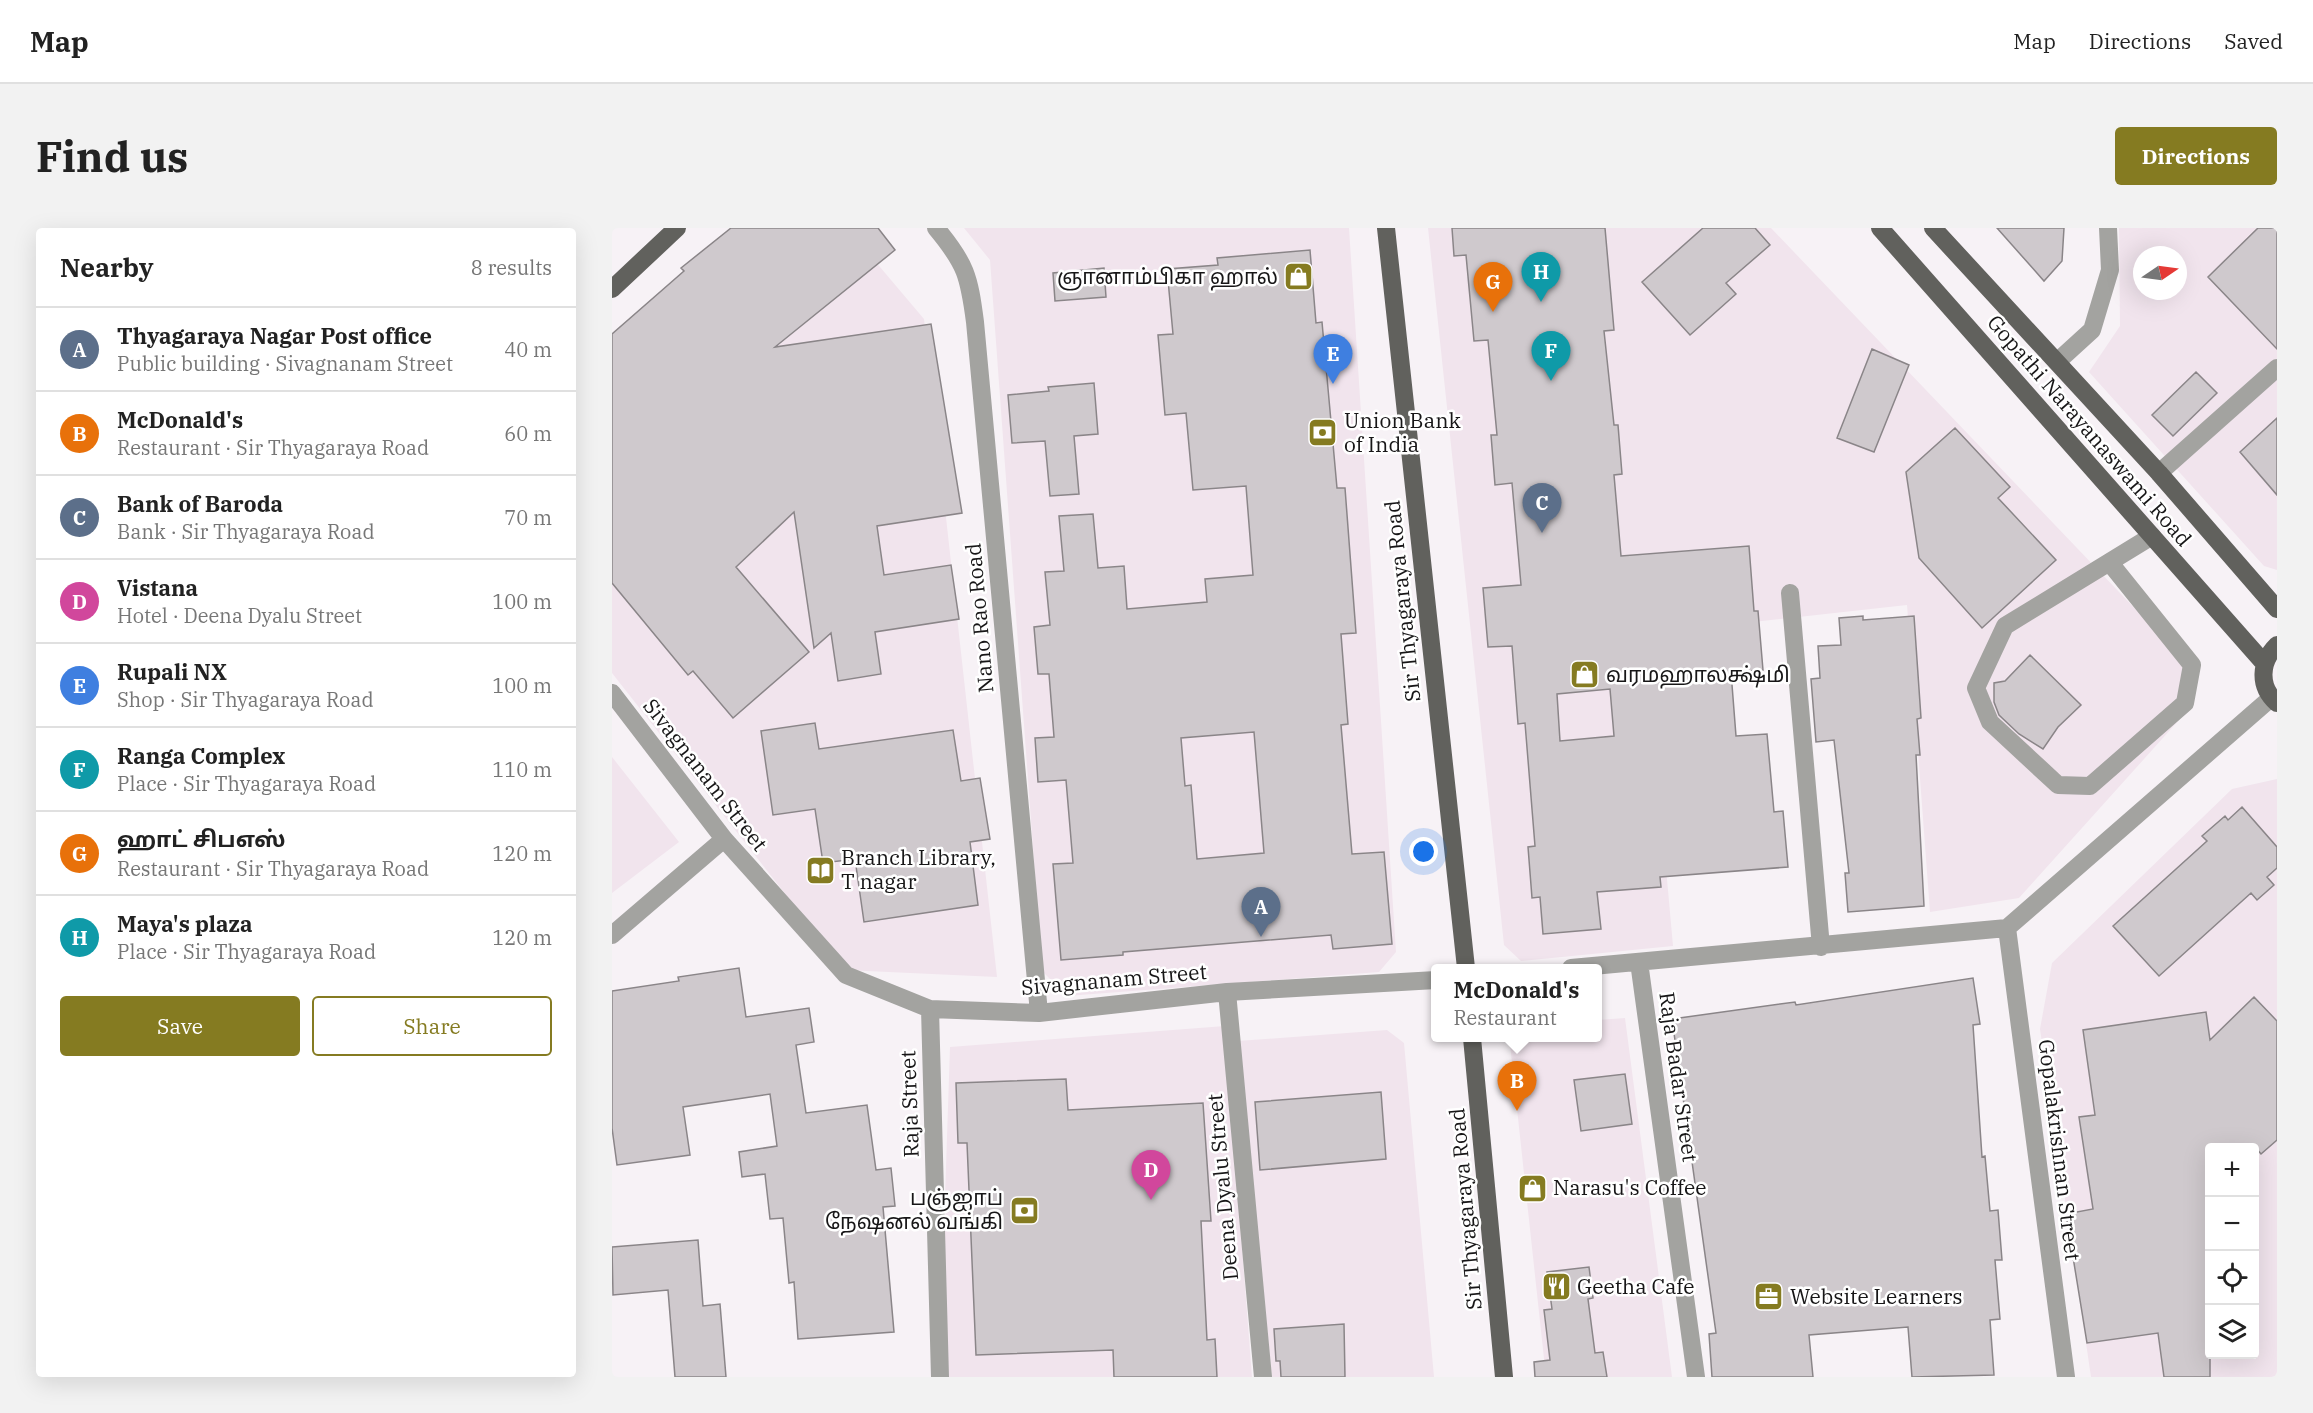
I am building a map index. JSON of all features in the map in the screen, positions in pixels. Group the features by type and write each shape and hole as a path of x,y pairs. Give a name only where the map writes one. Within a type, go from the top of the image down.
{"main road":[{"path":"612,290 676,228"},
{"name":"Sir Thyagaraya Road","path":"1386,228 1465,964"},
{"name":"Gopathi Narayanaswami Road","path":"1880,228 2264,663"},
{"name":"Gopathi Narayanaswami Road","path":"1933,228 2058,361 2277,609"},
{"path":"2274,700 2263,675 2264,663 2277,645"},
{"name":"Sir Thyagaraya Road","path":"1472,1042 1504,1377"}],"street":[{"name":"Nano Rao Road","path":"936,228 959,256 970,284 975,322 1039,1014"},
{"path":"2058,361 2092,330 2110,270 2108,228"},
{"path":"2159,473 2277,368"},
{"path":"2110,562 2192,665 2185,703 2090,786 2058,785 1990,722 1976,688 2005,626 2152,536"},
{"path":"1790,592 1821,947"},
{"name":"Sivagnanam Street","path":"612,693 724,839 846,975 930,1009 1039,1014 1227,992 1431,980"},
{"path":"1602,966 2007,928 2274,700"},
{"path":"612,935 724,839"},
{"name":"Gopalakrishnan Street","path":"2007,928 2066,1377"},
{"name":"Raja Badar Street","path":"1640,962 1696,1377"},
{"name":"Deena Dyalu Street","path":"1227,992 1263,1377"},
{"name":"Raja Street","path":"930,1009 940,1377"}],"shaded area":[{"path":"847,228 924,319 997,977 845,970 612,673 612,350"},
{"path":"964,228 1349,228 1396,952 1379,972 1067,996 1042,971 990,260"},
{"path":"1428,228 1771,228 2186,662 2180,719 2019,898 1930,912 1907,605 1645,634 1673,946 1521,961 1504,945"},
{"path":"2119,228 2277,228 2277,570 2264,566 2089,372 2120,326"},
{"path":"612,757 679,842 612,893"},
{"path":"2277,779 2277,1377 2091,1377 2040,1029 2052,963 2232,789"},
{"path":"1625,1018 1672,1377 1546,1377 1510,1044 1512,1042 1602,1042 1602,1020"},
{"path":"1225,1026 1252,1377 939,1377 950,1047"},
{"path":"1387,1030 1404,1043 1434,1377 1272,1377 1238,1041"}],"building":[{"path":"731,228 878,228 895,250 775,347 931,324 962,513 877,526 884,575 951,565 959,619 875,632 881,674 838,681 831,633 814,648 794,512 736,567 809,652 733,718 693,671 688,675 612,583 612,334 684,271 681,268"},
{"path":"1452,228 1605,228 1614,330 1604,331 1614,425 1618,425 1622,474 1614,475 1621,556 1749,546 1754,611 1758,611 1763,670 1731,672 1736,736 1767,734 1774,812 1783,811 1788,867 1660,877 1661,887 1597,892 1601,929 1543,934 1540,897 1532,898 1528,847 1535,846 1525,723 1518,724 1512,646 1488,647 1483,588 1521,585 1512,483 1495,485 1491,435 1497,435 1488,340 1474,341 1466,255 1454,256","holes":["1610,689 1614,736 1560,741 1557,694"]},
{"path":"1703,228 1755,228 1770,245 1726,283 1736,294 1690,335 1642,282"},
{"path":"1997,228 2064,228 2062,261 2044,281"},
{"path":"2258,228 2277,228 2277,349 2208,277"},
{"path":"1310,250 1316,323 1322,322 1337,488 1345,488 1356,633 1341,634 1348,724 1341,725 1352,854 1384,852 1392,944 1333,949 1331,935 1123,952 1123,955 1061,960 1053,864 1073,863 1066,780 1038,782 1035,738 1054,737 1049,674 1038,674 1034,627 1050,625 1045,572 1064,571 1059,516 1093,514 1098,568 1124,566 1127,609 1207,602 1205,579 1253,575 1246,486 1193,490 1186,413 1165,415 1158,335 1173,334 1167,269 1218,265 1217,258","holes":["1254,732 1264,853 1197,859 1191,785 1185,786 1181,738"]},
{"path":"1104,268 1106,297 1055,301 1053,273"},
{"path":"1872,349 1909,365 1874,452 1837,438"},
{"path":"2196,372 2217,393 2173,436 2152,415"},
{"path":"1094,383 1098,434 1074,436 1079,494 1050,496 1045,441 1012,443 1008,395 1049,391 1048,387"},
{"path":"2277,418 2277,495 2240,452"},
{"path":"1955,428 2010,487 1998,498 2056,560 1982,628 1919,558 1906,472"},
{"path":"1863,616 1863,620 1914,616 1921,718 1917,719 1920,755 1916,755 1924,906 1848,912 1845,873 1849,873 1834,740 1816,742 1811,679 1820,678 1818,646 1841,645 1839,618"},
{"path":"2030,655 2081,705 2058,727 2043,749 2019,734 1999,715 1994,702 1994,683 2005,681"},
{"path":"815,723 819,749 953,730 961,781 980,778 990,839 970,842 978,905 864,922 855,859 823,863 815,809 773,815 761,731"},
{"path":"2242,807 2277,847 2277,868 2267,877 2274,885 2257,900 2251,893 2159,976 2113,926 2207,841 2202,836 2225,816 2228,820"},
{"path":"739,968 746,1017 809,1008 814,1042 796,1045 806,1113 867,1105 876,1170 891,1168 895,1206 883,1207 894,1332 798,1339 794,1282 789,1283 783,1218 770,1219 765,1174 742,1177 739,1152 777,1146 770,1094 683,1107 690,1155 617,1165 612,1128 612,991 679,981 678,977"},
{"path":"1973,978 1980,1024 1973,1025 1982,1157 1985,1156 1990,1211 1998,1210 2002,1260 1995,1260 2000,1319 1990,1320 1994,1375 1912,1377 1908,1327 1809,1335 1813,1377 1712,1377 1709,1334 1716,1333 1672,1019 1795,1002 1796,1005"},
{"path":"2254,997 2277,1021 2277,1140 2261,1154 2259,1143 2205,1143 2205,1359 2210,1359 2210,1377 2164,1377 2158,1333 2087,1343 2066,1214 2093,1209 2079,1117 2095,1115 2083,1030 2206,1012 2210,1040"},
{"path":"1625,1074 1632,1124 1581,1131 1574,1080"},
{"path":"1066,1079 1068,1110 1203,1103 1211,1221 1201,1221 1207,1340 1215,1339 1217,1377 1114,1377 1113,1350 976,1355 967,1143 958,1143 956,1083"},
{"path":"1381,1092 1386,1159 1260,1170 1255,1102"},
{"path":"698,1240 703,1306 720,1304 726,1377 675,1377 668,1290 613,1295 612,1247"},
{"path":"1589,1267 1593,1298 1588,1299 1595,1353 1603,1352 1607,1377 1535,1377 1534,1362 1550,1360 1544,1310 1552,1309 1547,1272"},
{"path":"1344,1324 1345,1377 1281,1377 1280,1361 1276,1361 1274,1329"}],"place":[{"name":"ஞானாம்பிகா ஹால்","path":"1299,277"},
{"name":"Maya's plaza","path":"1541,302"},
{"name":"ஹாட் சிபஎஸ்","path":"1493,312"},
{"name":"Ranga Complex","path":"1551,381"},
{"name":"Rupali NX","path":"1333,384"},
{"name":"Union Bank of India","path":"1323,433"},
{"name":"Bank of Baroda","path":"1542,533"},
{"name":"வரமஹாலக்ஷ்மி","path":"1585,675"},
{"name":"Branch Library, T nagar","path":"820,870"},
{"name":"Thyagaraya Nagar Post office","path":"1261,937"},
{"name":"McDonald's","path":"1517,1111"},
{"name":"Narasu's Coffee","path":"1532,1188"},
{"name":"Vistana","path":"1151,1200"},
{"name":"பஞ்ஐாப் நேஷனல் வங்கி","path":"1024,1210"},
{"name":"Geetha Cafe","path":"1556,1287"},
{"name":"Website Learners","path":"1769,1297"}]}
